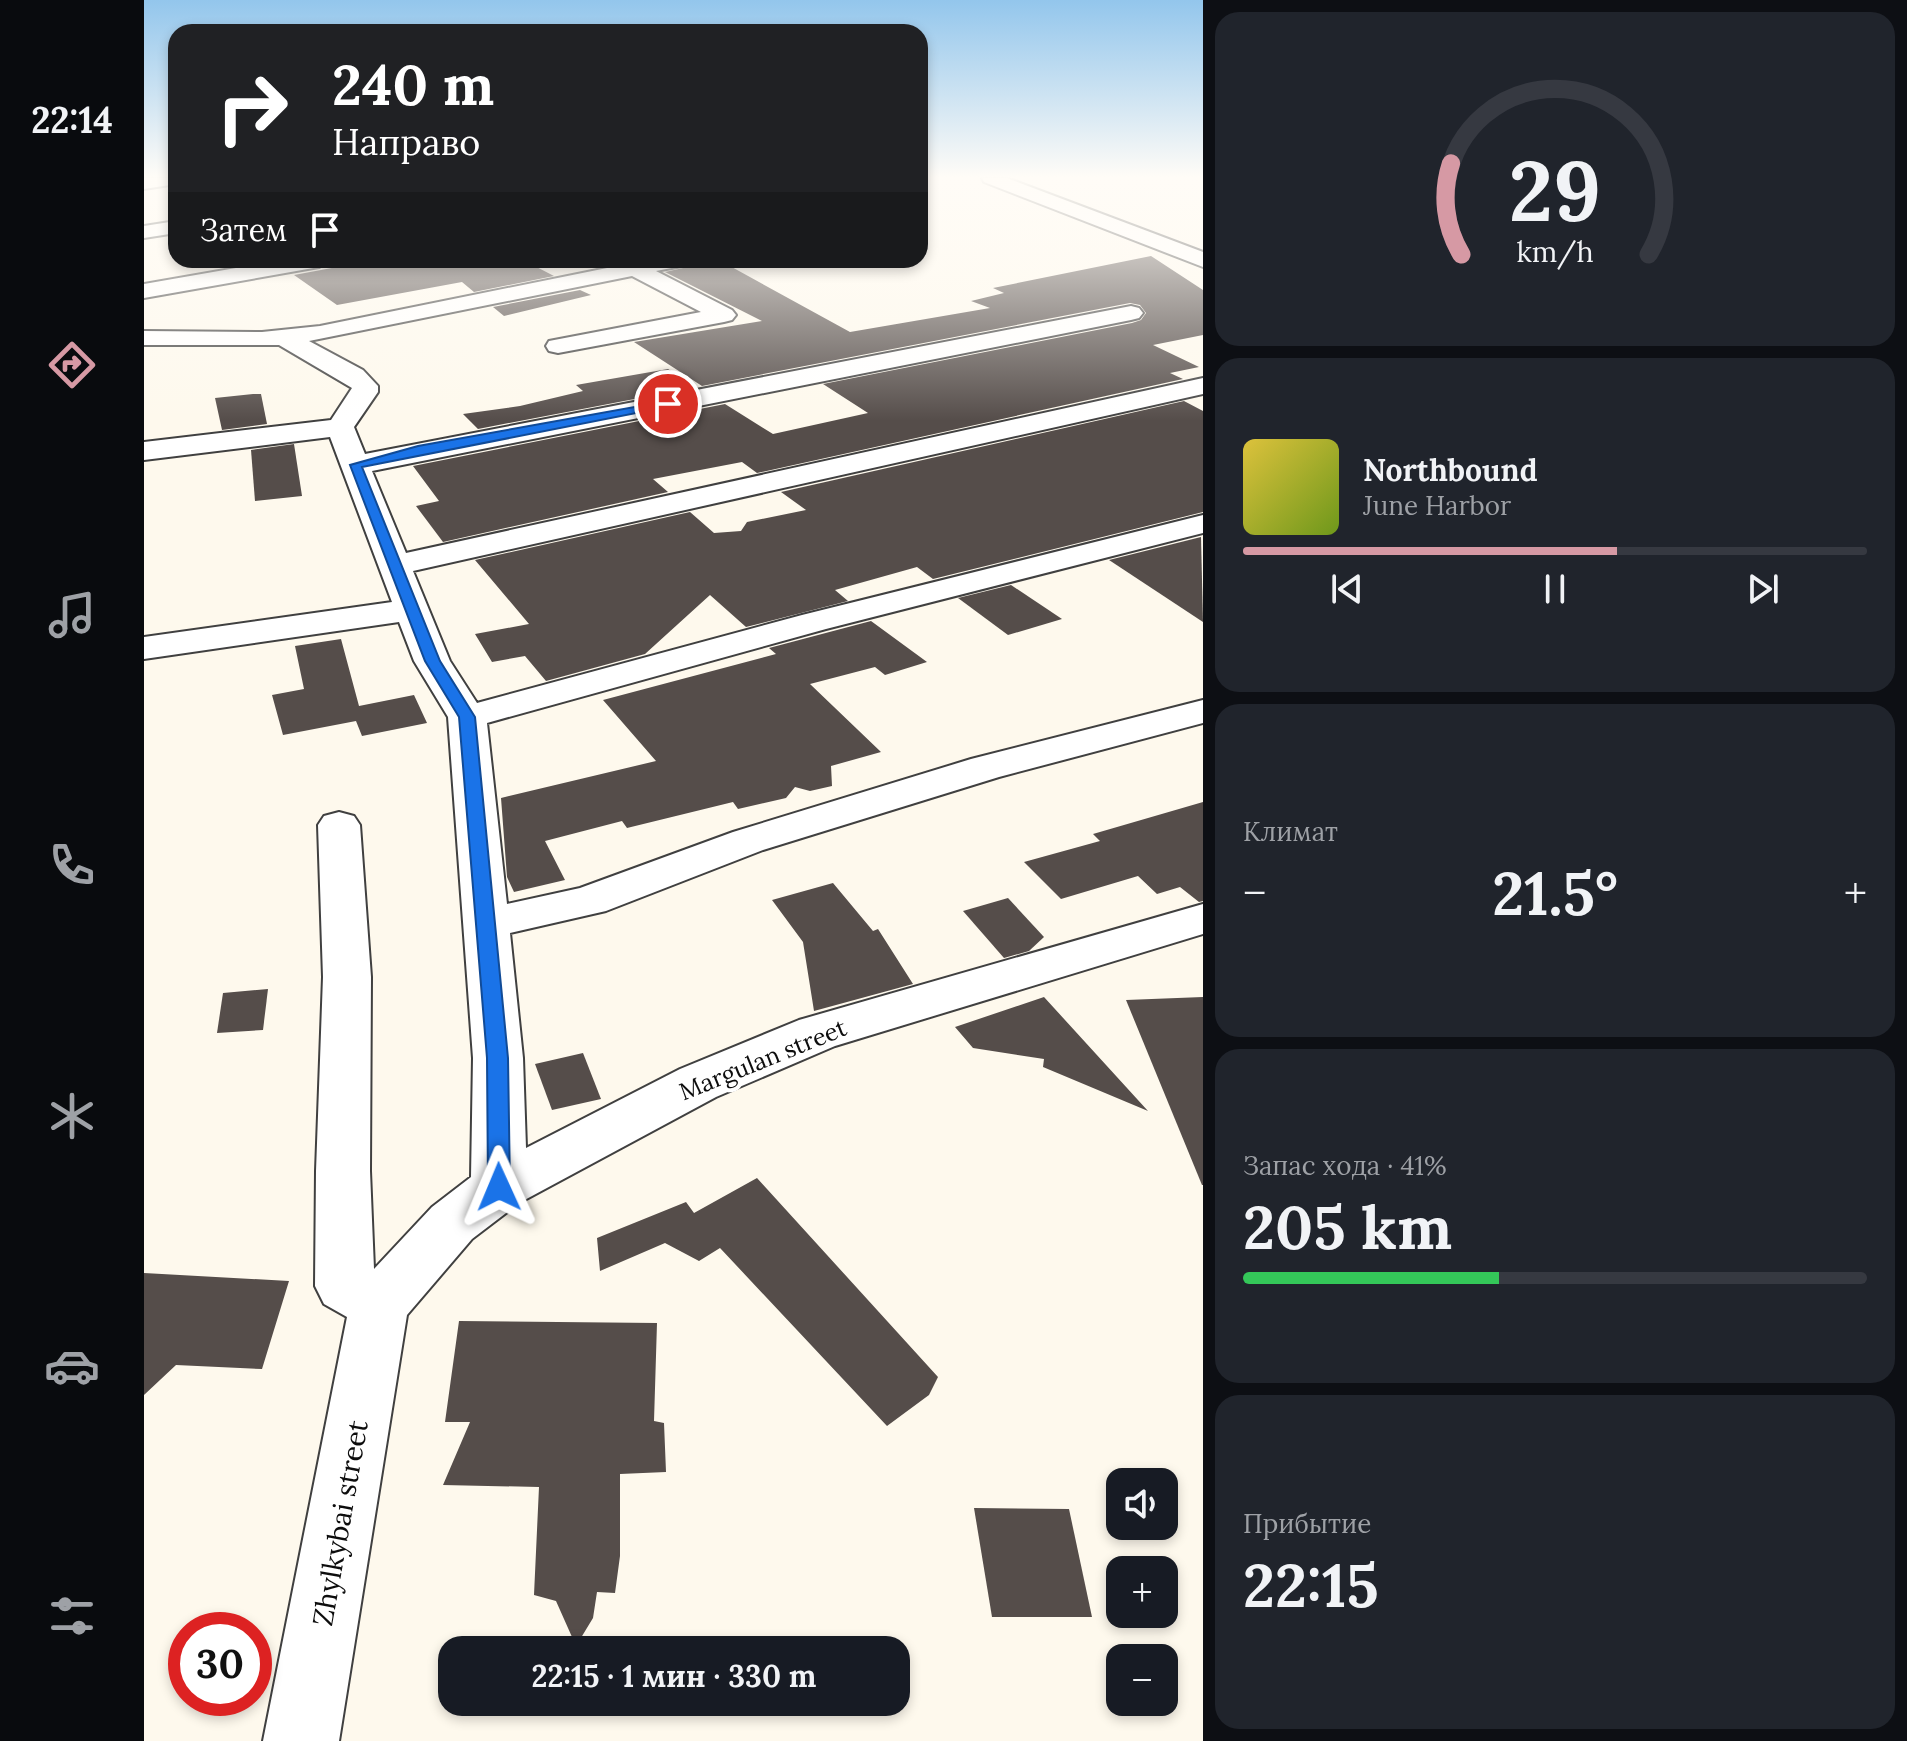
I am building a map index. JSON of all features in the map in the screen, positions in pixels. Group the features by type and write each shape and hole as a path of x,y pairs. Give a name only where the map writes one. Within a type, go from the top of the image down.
{"street":[{"path":"144,291 274,268"},
{"path":"144,338 283,337 320,333 608,268"},
{"path":"558,346 724,315 634,268"},
{"path":"356,465 1131,313"},
{"path":"144,451 340,427 365,392 365,386 354,376 283,337"},
{"path":"395,565 1203,386"},
{"path":"340,427 432,661 467,717 498,1058 499,1187"},
{"path":"467,717 814,622 1203,524"},
{"path":"144,648 412,610"},
{"path":"485,923 590,901 748,841 985,768 1203,711"},
{"path":"339,825 347,977 343,1171 345,1286 379,1305"},
{"name":"Margulan street","path":"379,1305 452,1223 499,1187 698,1083 817,1033 1203,919"},
{"name":"Zhylkybai street","path":"301,1741 379,1305"}],"building":[{"path":"1135,259 1156,259 1203,290 1203,335 1153,345 1199,367 1170,373 1183,379 757,473 742,462 653,479 668,492 443,542 416,506 439,501 413,466 725,404 773,434 868,413 823,384 1132,323 1141,320 1146,313 1140,305 1130,303 702,386 634,342 762,321 665,272 683,268 734,268 850,332 990,308 971,301 1004,293 993,288"},
{"path":"332,268 538,268 554,276 474,292 462,282 337,305 294,275"},
{"path":"580,290 591,295 504,316 493,307"},
{"path":"668,369 697,387 478,429 463,414 520,406 583,391 576,385"},
{"path":"261,394 267,424 222,430 215,398"},
{"path":"1184,401 1203,411 1203,512 933,579 917,567 835,590 848,601 746,627 710,595 645,654 546,681 525,656 492,662 475,634 529,624 475,560 690,512 714,533 741,531 747,522 806,510 781,492"},
{"path":"294,444 302,496 255,501 251,450"},
{"path":"1201,537 1203,622 1109,560"},
{"path":"1011,585 1062,619 1008,635 958,598"},
{"path":"871,621 927,662 885,675 875,667 810,684 881,752 831,766 832,786 810,791 795,787 786,798 738,809 733,802 627,828 622,821 545,841 565,880 514,892 507,877 501,798 656,761 603,700 776,654 769,648"},
{"path":"341,639 359,706 414,695 427,723 362,736 356,721 283,735 272,695 304,689 295,646"},
{"path":"1203,802 1203,901 1199,902 1180,887 1157,894 1138,876 1061,899 1024,862 1100,841 1093,834"},
{"path":"833,883 873,931 878,929 913,984 814,1011 803,942 772,900"},
{"path":"1008,898 1044,937 1029,951 1004,958 963,911"},
{"path":"268,989 263,1030 217,1033 223,993"},
{"path":"1044,997 1148,1111 1043,1067 1044,1059 973,1048 955,1027"},
{"path":"1203,997 1203,1185 1202,1185 1126,1000"},
{"path":"583,1053 601,1099 552,1110 535,1064"},
{"path":"757,1178 938,1377 929,1395 887,1426 720,1248 699,1261 665,1243 600,1271 597,1238 686,1202 694,1213"},
{"path":"144,1273 289,1281 262,1369 176,1365 144,1395"},
{"path":"459,1321 657,1323 654,1421 664,1423 666,1472 620,1474 620,1556 615,1593 597,1592 593,1618 582,1636 572,1636 556,1601 534,1595 539,1487 443,1485 470,1422 445,1422"},
{"path":"974,1508 1069,1509 1092,1617 992,1617"}],"route":[{"path":"499,1187 498,1058 467,717 432,661 356,465 418,450 668,404"}]}
